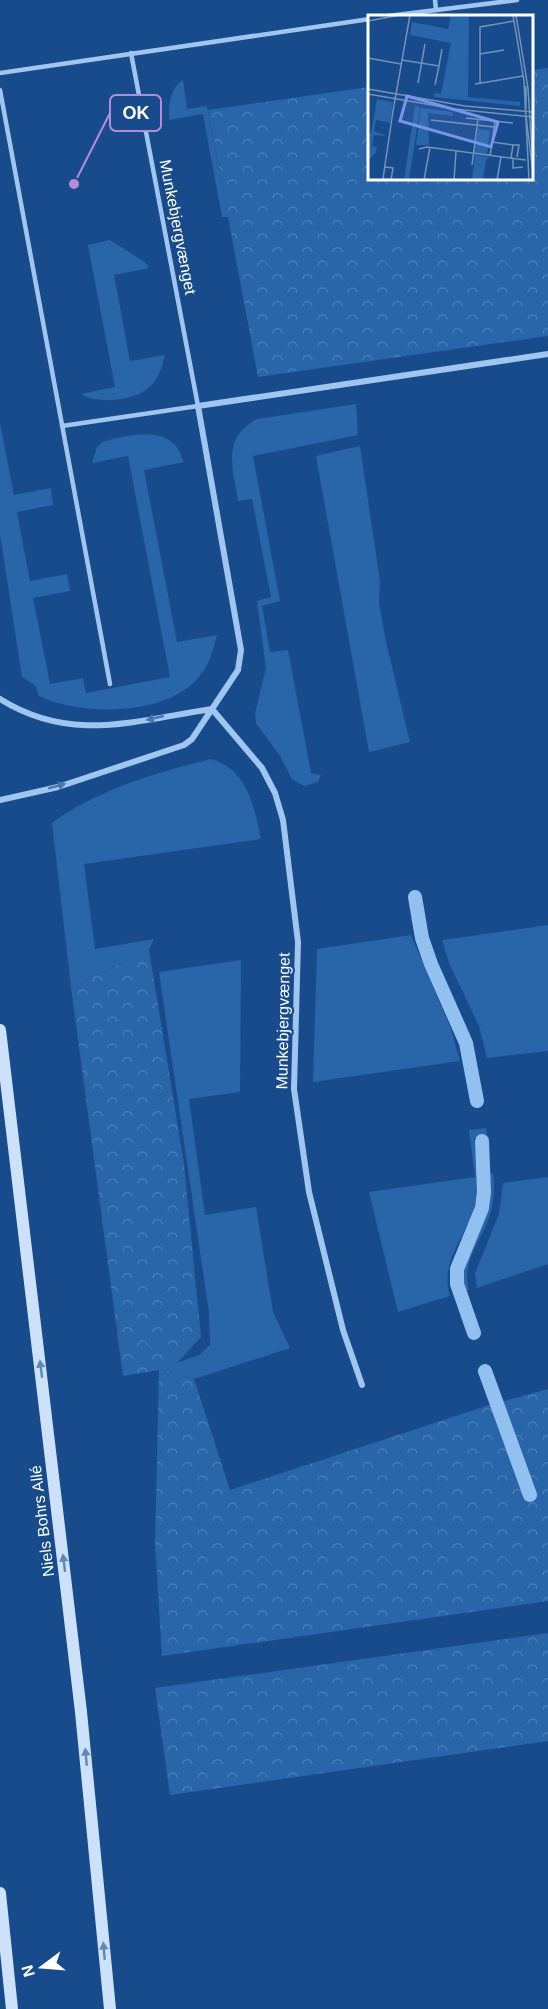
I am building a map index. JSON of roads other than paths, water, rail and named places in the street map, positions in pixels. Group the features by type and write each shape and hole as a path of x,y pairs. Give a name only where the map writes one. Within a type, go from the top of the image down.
{"street":[{"path":"198,406 548,354"},
{"name":"Munkebjergvænget","path":"0,800 58,787 184,744 192,739 238,670 241,650 198,406"},
{"path":"0,699 23,711 77,727 134,723 212,709"},
{"name":"Munkebjergvænget","path":"212,709 262,768 275,793 283,819 298,942 294,1089 309,1192 343,1330 362,1385"},
{"name":"Niels Bohrs Allé","path":"0,1030 81,1712 110,2009"},
{"path":"0,1893 12,2009"}],"lane":[{"path":"435,0 436,10"},
{"path":"396,15 517,0"},
{"path":"0,73 368,19"},
{"name":"Munkebjergvænget","path":"131,53 198,406"},
{"path":"0,90 110,684"},
{"path":"62,426 198,406"}],"waterway":[{"path":"415,897 422,938 431,964 466,1043 477,1101"},
{"path":"474,1333 457,1284 457,1269 482,1208 484,1192 482,1141"},
{"path":"485,1371 530,1495"}],"place":[{"name":"OK","path":"74,184"}]}
